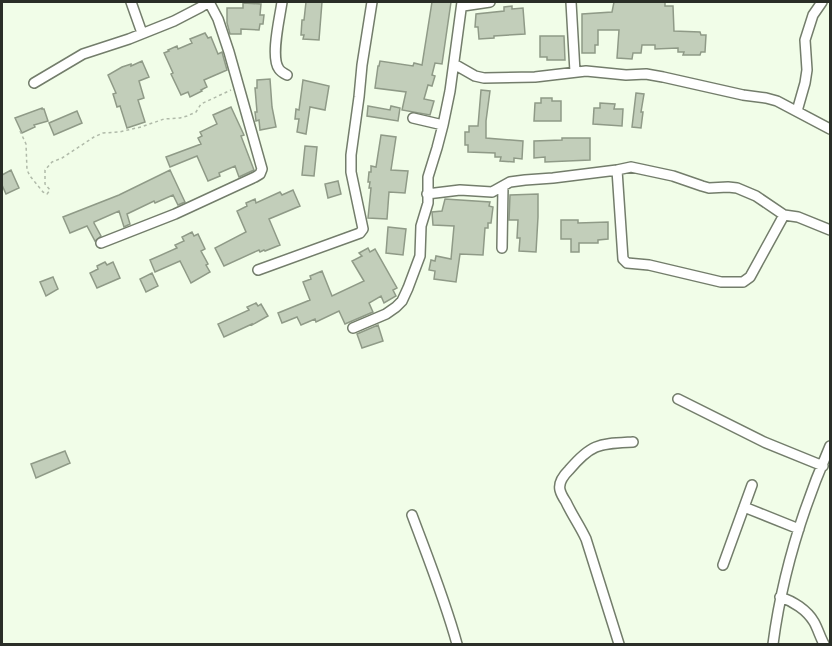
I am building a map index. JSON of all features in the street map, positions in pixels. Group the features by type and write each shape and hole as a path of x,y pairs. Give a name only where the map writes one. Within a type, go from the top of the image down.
{"street":[{"path":"131,2 142,33"},
{"path":"34,83 83,54 174,21 209,2 218,19 230,52 262,169 260,174 174,214 101,243"},
{"path":"282,2 275,41 277,66 287,75"},
{"path":"258,270 360,233 363,229 351,172 351,155 372,2"},
{"path":"353,328 386,314 402,301 420,256 421,226 428,203 428,177 443,126 463,4 490,2"},
{"path":"571,2 575,72"},
{"path":"797,111 807,70 805,40 813,15 822,2"},
{"path":"454,64 475,76 484,78 535,77 586,71 626,75 646,74 777,100 831,129"},
{"path":"413,118 443,126"},
{"path":"427,195 460,190 487,193 510,182 632,167 673,176 702,186 737,188 756,196 784,215 798,217 831,230"},
{"path":"617,170 623,259 627,263 649,265 721,282 743,282 750,277 784,215"},
{"path":"502,248 503,186"},
{"path":"678,399 764,442 823,466"},
{"path":"619,645 586,539 559,489 563,476 581,456 593,448 604,443 633,442"},
{"path":"773,645 780,597 799,529 813,487 830,450"},
{"path":"723,565 752,485"},
{"path":"744,507 799,529"},
{"path":"412,515 457,645"},
{"path":"780,597 794,603 811,618 824,645"}],"path":[{"path":"20,131 26,144 27,170 47,194 50,190 45,184 45,170 52,162 94,137 103,133 141,128 164,119 187,116 196,112 201,104 238,87"}],"building":[{"path":"306,2 322,2 319,40 303,39 304,35 301,35"},
{"path":"432,2 451,2 442,64 435,63 432,86 428,85 424,99 434,101 430,115 402,110 406,92 375,88 380,61 413,66 414,63 422,65"},
{"path":"614,2 665,2 665,6 673,6 674,31 700,32 701,35 706,35 705,52 701,52 700,55 683,55 684,52 678,52 678,48 655,49 655,45 642,45 641,53 633,53 632,59 617,58 619,30 598,30 598,45 595,45 595,53 582,53 582,14 612,12"},
{"path":"243,3 261,4 260,15 264,15 263,24 260,24 259,30 241,29 241,34 230,34 227,8 243,8"},
{"path":"512,6 512,9 523,8 525,34 479,39 478,27 475,27 476,14 504,11 504,7"},
{"path":"205,33 208,38 211,37 218,54 222,52 227,70 204,80 207,87 202,91 190,97 188,92 181,95 164,53 177,46 178,49 192,43 190,39"},
{"path":"540,36 564,36 565,60 547,60 547,57 540,57"},
{"path":"142,61 149,77 139,81 144,98 138,100 145,122 127,128 120,106 117,107 113,94 116,93 108,75 122,67"},
{"path":"270,79 276,127 260,130 259,120 256,121 255,88 257,88 257,80"},
{"path":"303,80 329,86 325,110 310,107 306,134 297,132 299,119 295,119 296,109 299,110"},
{"path":"481,90 490,91 486,138 523,141 522,159 514,158 514,162 500,161 501,157 495,157 495,153 468,152 468,145 465,145 465,132 469,132 469,126 478,126"},
{"path":"636,93 644,94 641,128 632,127"},
{"path":"541,98 561,101 561,121 534,121 535,103 541,103"},
{"path":"600,103 615,104 614,109 623,109 622,126 593,124 594,108 600,108"},
{"path":"368,106 390,110 391,106 400,108 398,121 367,116"},
{"path":"231,107 244,135 241,136 254,170 239,177 235,166 208,181 197,156 170,167 166,157 201,144 198,138 202,136 200,132 217,124 213,115"},
{"path":"42,108 48,121 34,125 35,127 22,133 15,118"},
{"path":"77,111 82,123 54,135 49,123"},
{"path":"381,135 396,137 391,170 408,171 405,193 389,192 387,219 368,218 371,188 368,182 369,172 371,172 371,166 376,167"},
{"path":"562,138 590,138 590,160 545,162 545,157 534,158 534,141 562,140"},
{"path":"305,146 317,147 314,176 302,175"},
{"path":"11,170 19,188 6,194 2,185 2,175"},
{"path":"170,170 185,202 178,205 173,195 155,203 154,201 127,214 130,224 124,227 119,211 94,222 101,236 95,241 87,226 70,233 63,217 119,195"},
{"path":"338,181 341,194 328,198 325,184"},
{"path":"293,190 300,206 269,219 280,245 265,251 260,252 259,250 224,266 215,248 246,232 237,211 255,199 256,203 280,192 282,195"},
{"path":"538,194 536,252 519,251 518,220 509,220 510,195"},
{"path":"445,199 490,202 489,206 493,207 491,223 488,223 488,228 485,228 483,255 460,254 456,282 434,279 435,271 429,270 431,260 435,261 436,256 451,259 454,226 433,225 432,212 442,211"},
{"path":"561,220 578,220 578,223 608,222 608,239 598,240 598,243 579,243 579,252 571,252 571,239 561,239"},
{"path":"388,227 406,229 403,255 386,253"},
{"path":"192,232 194,236 198,234 205,249 201,251 210,272 191,283 180,261 155,272 150,260 177,248 175,245 184,241 182,237"},
{"path":"368,248 370,252 375,249 397,288 393,290 396,296 384,303 381,296 369,303 373,312 345,324 339,311 316,322 315,319 301,325 297,317 282,323 278,313 310,300 303,282 311,279 310,276 322,271 332,296 364,281 352,261 362,256 359,253"},
{"path":"105,262 107,265 113,262 120,278 97,288 90,273"},
{"path":"152,273 158,286 146,292 140,279"},
{"path":"53,277 58,289 46,296 40,282"},
{"path":"256,303 258,306 261,304 268,316 224,337 218,324 249,310 247,307"},
{"path":"378,325 383,341 362,348 357,334"},
{"path":"65,451 70,463 36,478 31,464"}]}
